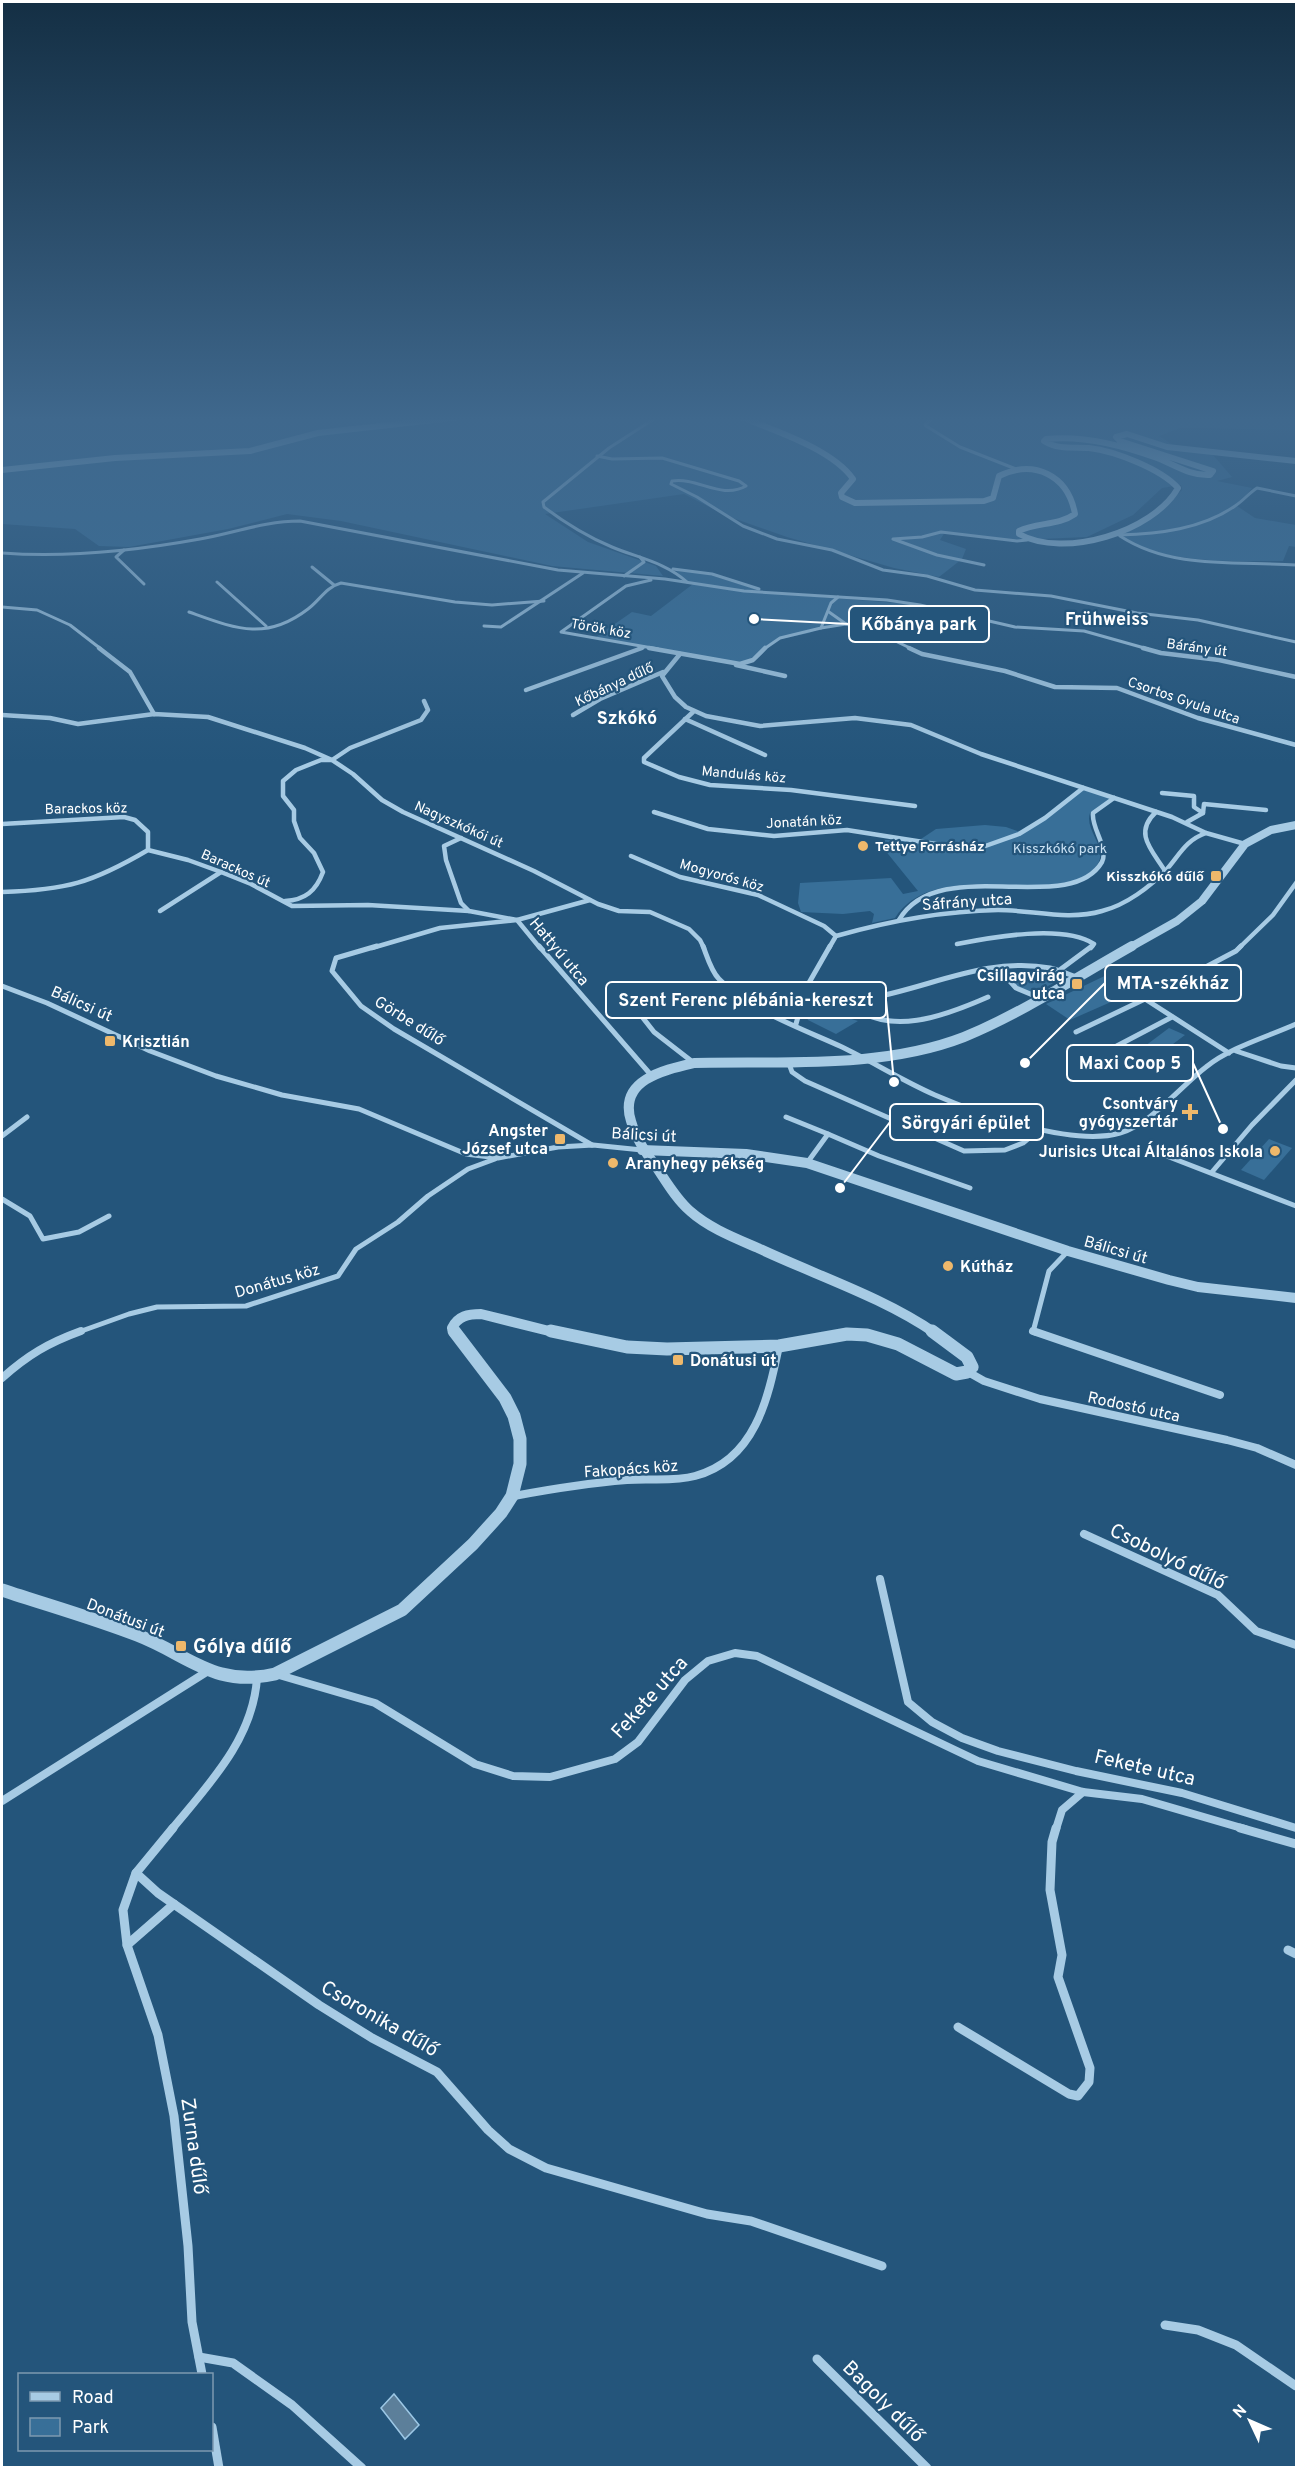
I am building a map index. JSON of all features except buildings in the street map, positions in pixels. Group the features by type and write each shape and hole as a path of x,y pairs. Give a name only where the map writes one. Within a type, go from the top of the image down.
{"street":[{"name":"Bárány út","path":"2,553 41,556 124,550 228,532"},
{"name":"Bárány út","path":"357,532 488,558 583,573 663,579 768,593 920,605 1015,627 1084,631 1161,653 1219,660 1296,677"},
{"path":"582,532 612,547 673,569 712,574 768,593"},
{"path":"759,532 777,539 832,550 883,570 927,576 975,590 1051,596 1137,613 1198,620 1296,642"},
{"path":"940,532 922,537 893,539 937,555 984,564"},
{"path":"943,532 1063,545 1117,534 1164,532"},
{"path":"1020,532 1027,540"},
{"path":"1117,534 1131,544 1186,559 1296,565"},
{"path":"124,550 116,557 144,585"},
{"path":"623,576 644,562 639,556"},
{"path":"312,567 334,585"},
{"path":"673,569 687,582"},
{"path":"484,626 501,627 544,601 583,573"},
{"path":"663,579 679,574"},
{"name":"Török köz","path":"663,579 627,586 561,632 680,654"},
{"path":"217,582 266,626"},
{"path":"189,612 241,630 266,626 285,622 299,615 334,585 354,584 425,599 455,602 492,604 544,601"},
{"path":"733,663 751,662 776,640 821,628 831,603 838,597"},
{"path":"2,608 37,610 70,626 130,672 154,714"},
{"path":"829,612 846,624"},
{"name":"Csortos Gyula utca","path":"821,628 846,624 883,635 922,654 1005,671 1055,687 1117,688 1198,718 1296,745"},
{"path":"526,690 644,647"},
{"path":"785,676 733,663 680,654 662,676 675,697 693,712 728,722 760,726 855,718 892,721 924,729 981,754 1187,822 1206,833 1245,844"},
{"name":"Kőbánya dűlő","path":"573,715 600,699 663,672"},
{"path":"285,901 295,901 312,894 323,872 314,853 300,838 294,821 294,810 283,796 283,781 296,770 321,760 332,760 350,748 421,720 428,710 424,701"},
{"name":"Mandulás köz","path":"693,712 644,758 644,762 679,777 710,785 791,790 915,806"},
{"name":"Nagyszkókói út","path":"2,715 50,718 78,724 154,714 208,717 280,739 332,760 353,774 382,800 534,871 590,900 619,911 650,912 689,929 700,940 717,977 725,985 768,1012 867,1059 933,1094 975,1110 1040,1129 1079,1136 1101,1137 1122,1133 1143,1122 1207,1066 1232,1052 1296,1024"},
{"path":"685,719 765,755"},
{"name":"Jonatán köz","path":"654,812 700,828 774,836 847,830 974,850 990,847 1035,826 1083,788"},
{"path":"1162,793 1194,796 1194,807 1203,813"},
{"path":"899,920 910,904 933,892 965,886 1058,885 1083,878 1095,870 1103,858 1103,852 1091,824 1093,813 1114,798"},
{"path":"1203,813 1204,804 1266,810"},
{"path":"1156,812 1143,829 1144,837 1164,871"},
{"path":"1187,822 1203,813"},
{"name":"Barackos köz","path":"2,824 124,817 135,820 148,832 148,850"},
{"path":"968,1372 972,1367 967,1357 913,1319 712,1226 694,1215 642,1150 630,1122 627,1105 635,1086 651,1075 672,1067 694,1063 867,1059 913,1051 963,1037 1040,998 1177,921 1202,901 1245,844 1271,830 1296,825"},
{"name":"Sáfrány utca","path":"836,936 899,920 999,910 1082,915 1101,912 1126,902 1164,871 1190,838 1206,833"},
{"path":"461,838 444,846 446,860 461,903 469,910"},
{"path":"2,892 44,891 73,885 122,865 148,850"},
{"name":"Barackos út","path":"148,850 188,860 220,872 292,906 368,905 469,910"},
{"name":"Mogyorós köz","path":"631,856 680,877 758,895 802,918 824,926 836,936"},
{"path":"160,911 220,872"},
{"path":"1076,1032 1236,951 1268,921 1296,883"},
{"path":"517,920 590,900"},
{"name":"Hattyú utca","path":"469,910 517,920 585,1002 651,1075"},
{"name":"Görbe dűlő","path":"517,920 440,928 418,934 336,958 332,971 361,1006 394,1029 593,1145"},
{"path":"957,944 1072,934 1091,940 1094,944 1089,951 1075,957 1061,969"},
{"path":"796,1024 808,981 836,936"},
{"path":"801,1000 826,1004 866,1001 999,969 1030,966 1061,969 1076,977"},
{"path":"999,969 1006,980 1019,990 1040,998"},
{"name":"Bálicsi út","path":"2,986 46,1003 150,1051 216,1076 282,1095 359,1109 466,1154 498,1158 558,1147 593,1145 642,1150 746,1153 778,1157 807,1163 1068,1251 1188,1285 1296,1298"},
{"path":"848,1003 861,1015 877,1021 898,1021 942,1016 988,997"},
{"path":"1145,999 1232,1052 1296,1068"},
{"path":"1112,1049 1172,1017"},
{"path":"643,1018 654,1032 694,1063"},
{"path":"788,1061 792,1072 805,1081 964,1151 989,1154 1010,1151 1029,1140 1040,1129"},
{"path":"1212,1172 1252,1125 1296,1080"},
{"path":"2,1136 27,1117"},
{"path":"786,1117 879,1156 970,1188"},
{"path":"807,1163 828,1134"},
{"path":"1164,1155 1296,1206"},
{"name":"Donátus köz","path":"2,1378 26,1357 50,1342 129,1314 157,1307 246,1306 338,1276 356,1249 398,1222 428,1196 468,1168 498,1158"},
{"path":"2,1199 30,1216 43,1239 79,1232 109,1216"},
{"path":"1068,1251 1049,1271 1033,1332 1220,1395"},
{"name":"Donátusi út","path":"2,1590 139,1636 208,1671 232,1677 257,1678 275,1674 402,1610 473,1544 513,1496 520,1464 520,1439 514,1416 505,1398 454,1334 452,1328 459,1317 469,1314 481,1314 596,1342 627,1347 734,1349 780,1346 848,1334 867,1335 898,1344 956,1374 968,1372"},
{"name":"Fakopács köz","path":"513,1496 610,1481 694,1476 716,1467 733,1454 752,1434 770,1389 780,1346"},
{"name":"Rodostó utca","path":"968,1372 984,1381 1018,1393 1227,1440 1257,1448 1296,1465"},
{"name":"Csobolyó dűlő","path":"1084,1534 1218,1595 1256,1631 1296,1645"},
{"name":"Fekete utca","path":"880,1580 908,1702 921,1717 951,1734 983,1746 1065,1768 1185,1794 1296,1828"},
{"name":"Fekete utca","path":"275,1674 375,1704 475,1764 513,1776 550,1777 615,1759 638,1742 685,1680 708,1661 735,1653 757,1656 978,1761 1083,1792 1142,1799 1296,1844"},
{"path":"2,1801 208,1671"},
{"name":"Zurna dűlő","path":"202,2373 192,2322 188,2246 174,2116 158,2035 127,1945 123,1910 136,1873 224,1767 247,1723 256,1692 257,1678"},
{"path":"958,2027 1070,2094 1078,2097 1089,2082 1090,2068 1058,1977 1062,1955 1050,1890 1052,1842 1062,1810 1083,1792"},
{"name":"Csoronika dűlő","path":"136,1873 174,1904 319,2005 372,2038 437,2072 488,2130 509,2149 537,2164 707,2214 751,2221 882,2266"},
{"path":"127,1945 174,1904"},
{"path":"1165,2325 1198,2330 1236,2345 1296,2386"},
{"path":"199,2357 233,2363 292,2404 362,2468"},
{"name":"Bagoly dűlő","path":"817,2359 927,2468"},
{"path":"213,2433 219,2468"}],"green space":[{"path":"80,532 210,532 129,547 99,546"},
{"path":"394,532 573,532 588,542 656,566 663,576 552,566"},
{"path":"773,532 945,532 940,540 966,549 962,559 939,577 894,568"},
{"path":"947,532 1097,532 1087,537 1014,540"},
{"path":"1296,532 1296,547 1289,546 1283,561 1220,561 1153,551 1134,544 1118,534"},
{"path":"676,571 700,572 768,593 910,604 881,622 874,632 846,624 821,628 776,640 757,659 740,664 596,637 632,612 651,616 693,584 687,582"},
{"name":"Kisszkókó park","path":"1080,788 1112,798 1090,813 1090,826 1100,852 1100,859 1097,865 1080,878 1057,884 968,885 939,889 914,899 895,918 872,923 874,914 870,911 843,914 801,912 798,903 800,883 891,878 903,894 918,891 884,849 885,840 921,839 936,829 985,825 1006,827 1020,832 1032,826"},
{"path":"1031,971 1050,974 1057,981 1032,995 1020,989 1002,973"},
{"path":"1115,971 1145,990 1123,999 1120,998 1070,1020 1046,1004"},
{"path":"817,1009 858,1021 836,1034 808,1020 806,1015"},
{"path":"1169,1028 1185,1035 1173,1044 1166,1045 1136,1067 1125,1061"},
{"path":"1269,1139 1292,1148 1264,1180 1241,1170"}],"shaded area":[{"path":"394,2394 419,2425 405,2439 381,2408"}],"place":[{"name":"Kőbánya park","path":"754,619"},
{"name":"Tettye Forrásház","path":"863,846"},
{"name":"Kisszkókó dűlő","path":"1216,876"},
{"name":"Csillagvirág utca","path":"1077,984"},
{"name":"Krisztián","path":"110,1041"},
{"name":"MTA-székház","path":"1025,1063"},
{"name":"Szent Ferenc plébánia-kereszt","path":"894,1082"},
{"name":"Csontváry gyógyszertár","path":"1190,1112"},
{"name":"Maxi Coop 5","path":"1223,1129"},
{"name":"Angster József utca","path":"560,1139"},
{"name":"Jurisics Utcai Általános Iskola","path":"1275,1151"},
{"name":"Aranyhegy pékség","path":"613,1163"},
{"name":"Sörgyári épület","path":"840,1188"},
{"name":"Kútház","path":"948,1266"},
{"name":"Donátusi út","path":"678,1360"},
{"name":"Gólya dűlő","path":"181,1646"}],"district":[{"name":"Frühweiss","path":"1107,619"},
{"name":"Szkókó","path":"627,718"}]}
